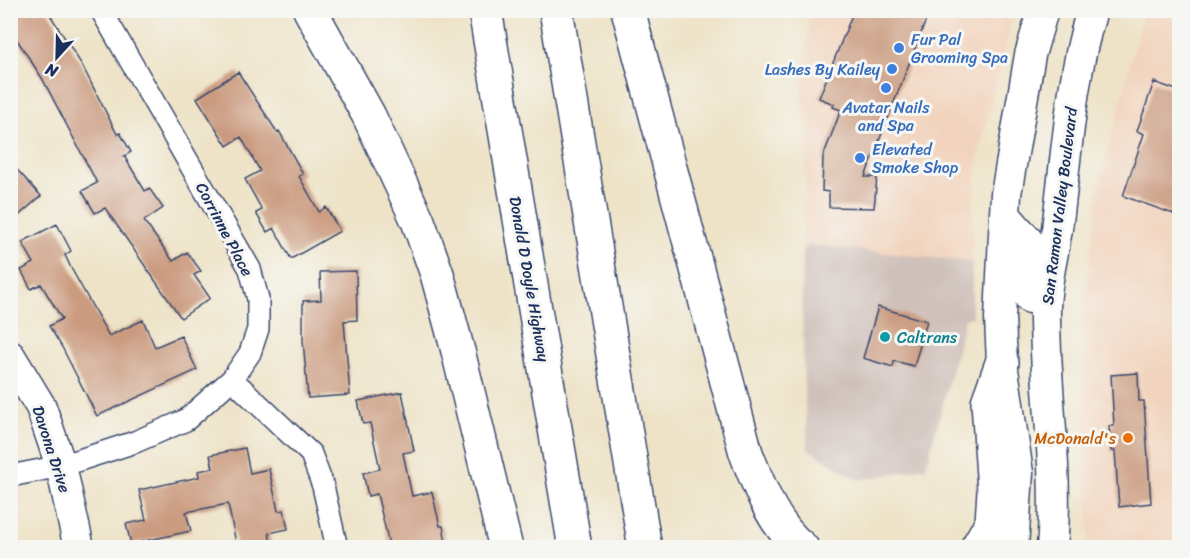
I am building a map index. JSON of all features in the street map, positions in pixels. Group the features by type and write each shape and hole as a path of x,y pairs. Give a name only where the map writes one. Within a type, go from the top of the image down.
{"highway":[{"path":"310,10 369,116 418,221 437,274 458,351 506,548"},
{"name":"Donald D Doyle Highway","path":"485,10 575,548"},
{"path":"556,10 645,548"},
{"path":"628,10 746,453 763,496 791,539 802,548"},
{"path":"977,548 992,522 994,491 988,402 1002,363"}],"main road":[{"path":"1013,548 1018,473 1002,363 1000,318 1006,194 1030,55 1043,10"},
{"name":"San Ramon Valley Boulevard","path":"1052,548 1053,470 1045,305 1058,227 1075,82 1083,40 1092,10"},
{"path":"1005,216 1028,241 1032,254 1028,334 1032,345 1047,360"},
{"name":"Davona Drive","path":"10,356 41,407 61,466 79,548"}],"street":[{"name":"Corrinne Place","path":"10,476 61,466 135,442 186,420 232,379 250,353 258,329 258,299 250,269 101,10"},
{"path":"232,379 310,454 323,486 337,548"}],"shaded area":[{"path":"811,11 1014,11 979,154 973,206 972,262 809,245 803,248 807,134 801,85"},
{"path":"1143,11 1179,11 1179,547 1089,548 1082,320 1098,192"},
{"path":"809,245 972,262 972,317 965,319 926,467 860,480 808,449 802,306 803,248"}],"building":[{"path":"10,10 47,10 82,65 117,134 120,133 131,152 124,156 145,191 149,188 163,208 144,221 173,261 187,252 201,271 194,275 210,298 181,318 105,208 95,213 82,191 97,183 42,78 10,29"},
{"path":"854,10 916,10 928,15 865,177 877,177 874,208 829,207 829,192 822,191 823,157 841,110 833,107 834,104 819,98"},
{"path":"238,72 277,132 279,131 303,174 299,176 319,212 326,207 340,231 291,259 274,228 267,232 256,213 262,210 245,179 260,171 241,137 227,146 197,98"},
{"path":"1154,82 1179,91 1179,216 1123,196 1144,134 1137,131"},
{"path":"10,162 41,196 10,223"},
{"path":"57,224 71,251 65,255 71,268 109,336 143,320 155,347 181,336 197,370 97,416 49,326 62,319 41,284 31,289 21,270 34,263 22,242"},
{"path":"356,271 357,320 344,321 350,395 308,398 303,340 303,301 321,300 320,272"},
{"name":"Caltrans","path":"878,307 927,321 914,366 894,361 893,367 863,358"},
{"name":"McDonald's","path":"1138,373 1139,401 1144,401 1151,503 1119,507 1115,451 1111,451 1109,426 1114,426 1111,375"},
{"path":"402,392 414,451 403,453 412,496 432,492 440,526 443,526 447,548 390,548 377,494 368,496 363,473 380,469 370,423 363,424 358,401"},
{"path":"245,448 250,473 269,469 278,511 284,510 288,529 269,533 272,548 237,548 228,504 186,512 191,531 131,544 126,524 146,520 139,490 199,477 198,471 213,468 210,455"}],"place":[{"name":"Fur Pal Grooming Spa","path":"899,48"},
{"name":"Lashes By Kailey","path":"892,69"},
{"name":"Avatar Nails and Spa","path":"886,88"},
{"name":"Elevated Smoke Shop","path":"860,158"},
{"name":"Caltrans","path":"885,337"},
{"name":"McDonald's","path":"1128,438"}]}
